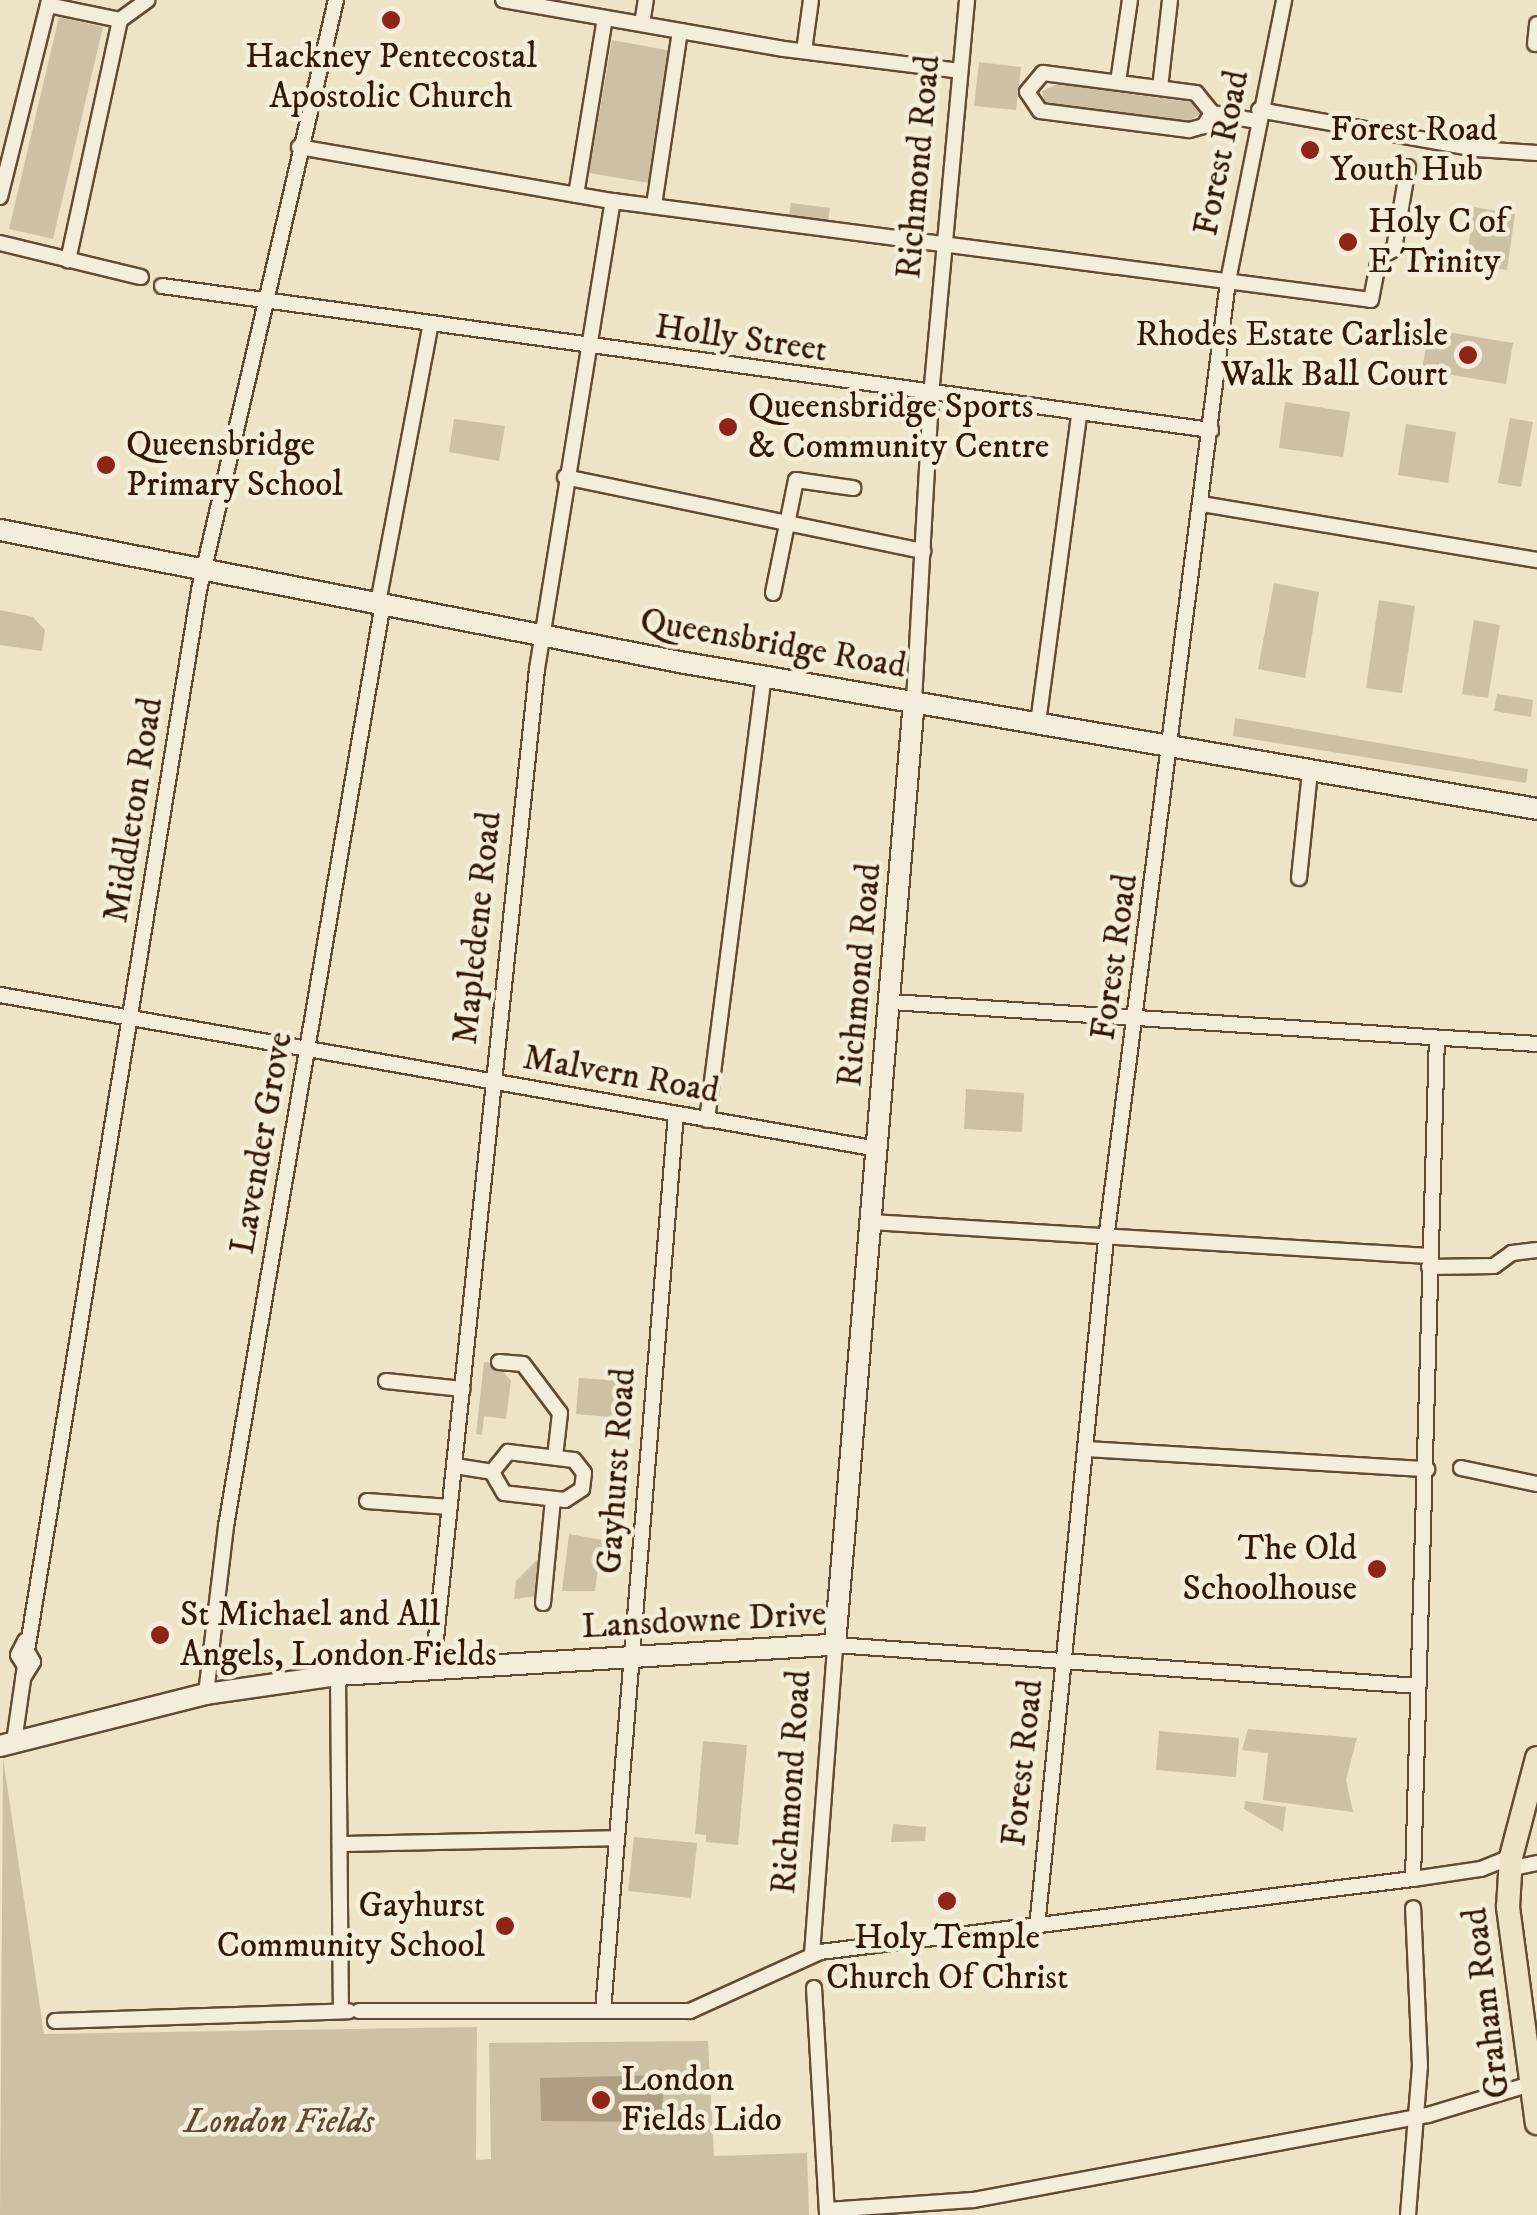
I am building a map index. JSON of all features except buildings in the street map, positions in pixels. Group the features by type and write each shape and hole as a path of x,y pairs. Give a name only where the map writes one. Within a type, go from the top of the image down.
{"main road":[{"name":"Graham Road","path":"1537,1758 1510,1863 1510,1930 1537,2123"}],"street":[{"path":"68,260 120,20 148,0"},
{"name":"Middleton Road","path":"7,1744 22,1678 20,1644 30,1637 204,568 336,0"},
{"path":"503,0 804,52 960,71"},
{"path":"642,24 646,0"},
{"path":"804,52 811,0"},
{"name":"Richmond Road","path":"812,1954 914,701 931,396 967,0"},
{"path":"1118,82 1130,0"},
{"path":"1160,88 1170,0"},
{"name":"Forest Road","path":"1036,1927 1106,1239 1174,746 1228,281 1258,115 1284,0"},
{"path":"0,197 48,2 120,20"},
{"path":"576,194 605,18"},
{"path":"1534,44 1537,24"},
{"path":"654,205 680,31"},
{"path":"1212,112 1204,126 1189,130 1040,110 1027,98 1028,84 1043,73 1118,82 1196,93 1212,112 1258,115 1476,149 1537,152"},
{"path":"299,147 614,201 944,248 1371,300 1382,250 1394,250 1408,167"},
{"name":"Mapledene Road","path":"434,1666 491,1083 542,635 565,478 614,201"},
{"path":"0,243 141,277"},
{"name":"Holly Street","path":"162,286 264,305 1211,430"},
{"name":"Lavender Grove","path":"206,1694 226,1526 430,327"},
{"path":"1038,724 1079,415"},
{"path":"565,478 923,551"},
{"path":"774,593 796,480 853,488"},
{"path":"1202,504 1537,560"},
{"name":"Queensbridge Road","path":"0,530 764,677 1537,809"},
{"path":"708,1120 764,677"},
{"path":"1298,878 1310,772"},
{"name":"Malvern Road","path":"0,995 878,1148"},
{"path":"891,1002 1537,1044"},
{"path":"1413,1879 1437,1038"},
{"name":"Gayhurst Road","path":"603,2011 676,1114"},
{"path":"870,1222 1494,1266 1512,1254 1537,1250"},
{"path":"499,1362 523,1364 560,1414 554,1457"},
{"path":"386,1382 463,1389"},
{"path":"1086,1449 1427,1469"},
{"path":"508,1452 579,1464 584,1481 572,1498 553,1499 504,1493 492,1472 508,1452"},
{"path":"455,1466 492,1472"},
{"path":"1461,1468 1537,1484"},
{"path":"543,1602 553,1499"},
{"path":"367,1501 450,1507"},
{"name":"Lansdowne Drive","path":"7,1744 206,1694 338,1675 434,1666 835,1645 1419,1686"},
{"path":"338,1675 340,1844 350,2011"},
{"path":"340,1844 617,1838"},
{"path":"55,2020 350,2011 690,2012 812,1954 1413,1879 1510,1863 1537,1863"},
{"path":"1408,2215 1418,2114 1414,1908"},
{"path":"814,1988 827,2213 972,2200 1418,2114 1534,2083"}],"green space":[{"path":"59,17 103,27 53,239 9,229"},
{"path":"612,40 672,51 649,183 589,173"},
{"path":"979,62 1021,67 1016,110 974,106"},
{"path":"1058,84 1197,103 1201,114 1186,122 1045,104 1042,91"},
{"path":"791,203 830,208 828,221 789,216"},
{"path":"1474,207 1515,214 1507,270 1466,264"},
{"name":"Rhodes Estate Carlisle Walk Ball Court","path":"1429,329 1513,343 1506,384 1422,370"},
{"path":"1285,402 1350,412 1343,457 1279,448"},
{"path":"1510,418 1533,422 1521,487 1498,483"},
{"path":"454,419 505,426 499,461 449,452"},
{"path":"1406,424 1456,432 1448,483 1398,475"},
{"path":"1274,583 1319,592 1305,678 1258,669"},
{"path":"1379,600 1415,606 1402,693 1366,688"},
{"path":"0,610 33,617 45,630 42,651 0,645"},
{"path":"1474,620 1500,625 1488,698 1462,694"},
{"path":"1497,694 1533,700 1531,717 1494,711"},
{"path":"1235,718 1528,769 1526,783 1233,736"},
{"path":"966,1089 1024,1093 1022,1132 964,1129"},
{"path":"484,1362 496,1363 511,1381 506,1419 484,1416 482,1435 476,1434"},
{"path":"579,1378 634,1382 631,1419 576,1414"},
{"path":"569,1534 625,1544 620,1569 598,1568 595,1591 562,1591"},
{"path":"539,1558 538,1596 514,1599 516,1581"},
{"path":"1248,1729 1357,1738 1346,1780 1353,1812 1263,1800 1268,1753 1242,1750"},
{"path":"1159,1731 1239,1738 1236,1777 1156,1770"},
{"path":"703,1741 747,1745 738,1845 706,1842 706,1835 695,1834"},
{"name":"London Fields","path":"3,1758 44,2034 477,2027 476,2160 491,2159 489,2043 708,2041 714,2156 807,2153 809,2215 0,2215"},
{"path":"1245,1801 1286,1807 1283,1832 1244,1809"},
{"path":"893,1824 926,1827 925,1841 891,1842"},
{"path":"634,1837 697,1843 691,1898 628,1891"}],"shaded area":[{"path":"665,2075 661,2122 541,2121 540,2078"}],"place":[{"name":"Hackney Pentecostal Apostolic Church","path":"391,20"},
{"name":"Forest Road Youth Hub","path":"1310,150"},
{"name":"Holy C of E Trinity","path":"1348,242"},
{"name":"Rhodes Estate Carlisle Walk Ball Court","path":"1468,355"},
{"name":"Queensbridge Sports & Community Centre","path":"728,427"},
{"name":"Queensbridge Primary School","path":"106,465"},
{"name":"The Old Schoolhouse","path":"1377,1569"},
{"name":"St Michael and All Angels, London Fields","path":"160,1635"},
{"name":"Holy Temple Church Of Christ","path":"947,1901"},
{"name":"Gayhurst Community School","path":"505,1926"},
{"name":"London Fields Lido","path":"601,2100"}]}
